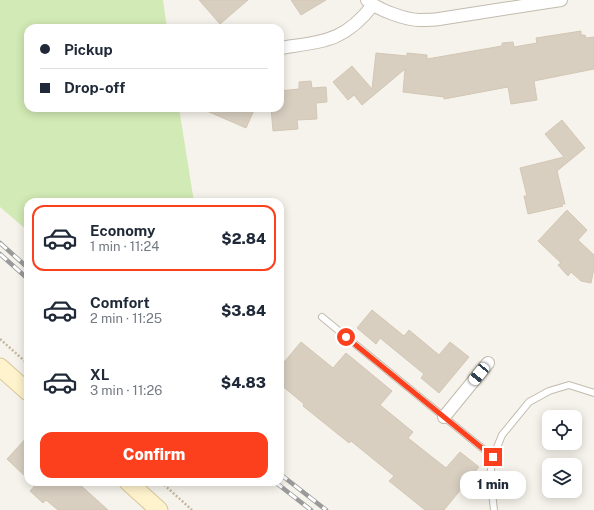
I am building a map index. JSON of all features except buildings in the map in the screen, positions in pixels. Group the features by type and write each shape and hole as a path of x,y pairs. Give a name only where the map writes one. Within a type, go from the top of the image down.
{"main road":[{"path":"0,367 24,388"},
{"path":"132,486 159,510"}],"street":[{"path":"284,47 323,41 343,34 363,17 370,2 404,17 419,20 439,19 561,0"},
{"path":"444,417 488,363"}],"lane":[{"path":"322,317 493,457"},
{"path":"494,510 490,476 493,457 502,435 529,402 549,391 569,385 594,393"}],"path":[{"path":"0,339 24,360"},
{"path":"165,486 192,510"}],"green space":[{"path":"0,0 163,0 166,24 24,24 24,112 180,112 193,198 24,198 24,228 0,207"}],"railway":[{"path":"0,243 24,264"},
{"path":"0,254 24,275"},
{"path":"284,477 326,510"},
{"path":"280,486 311,510"}],"route":[{"path":"346,337 493,457"}]}
